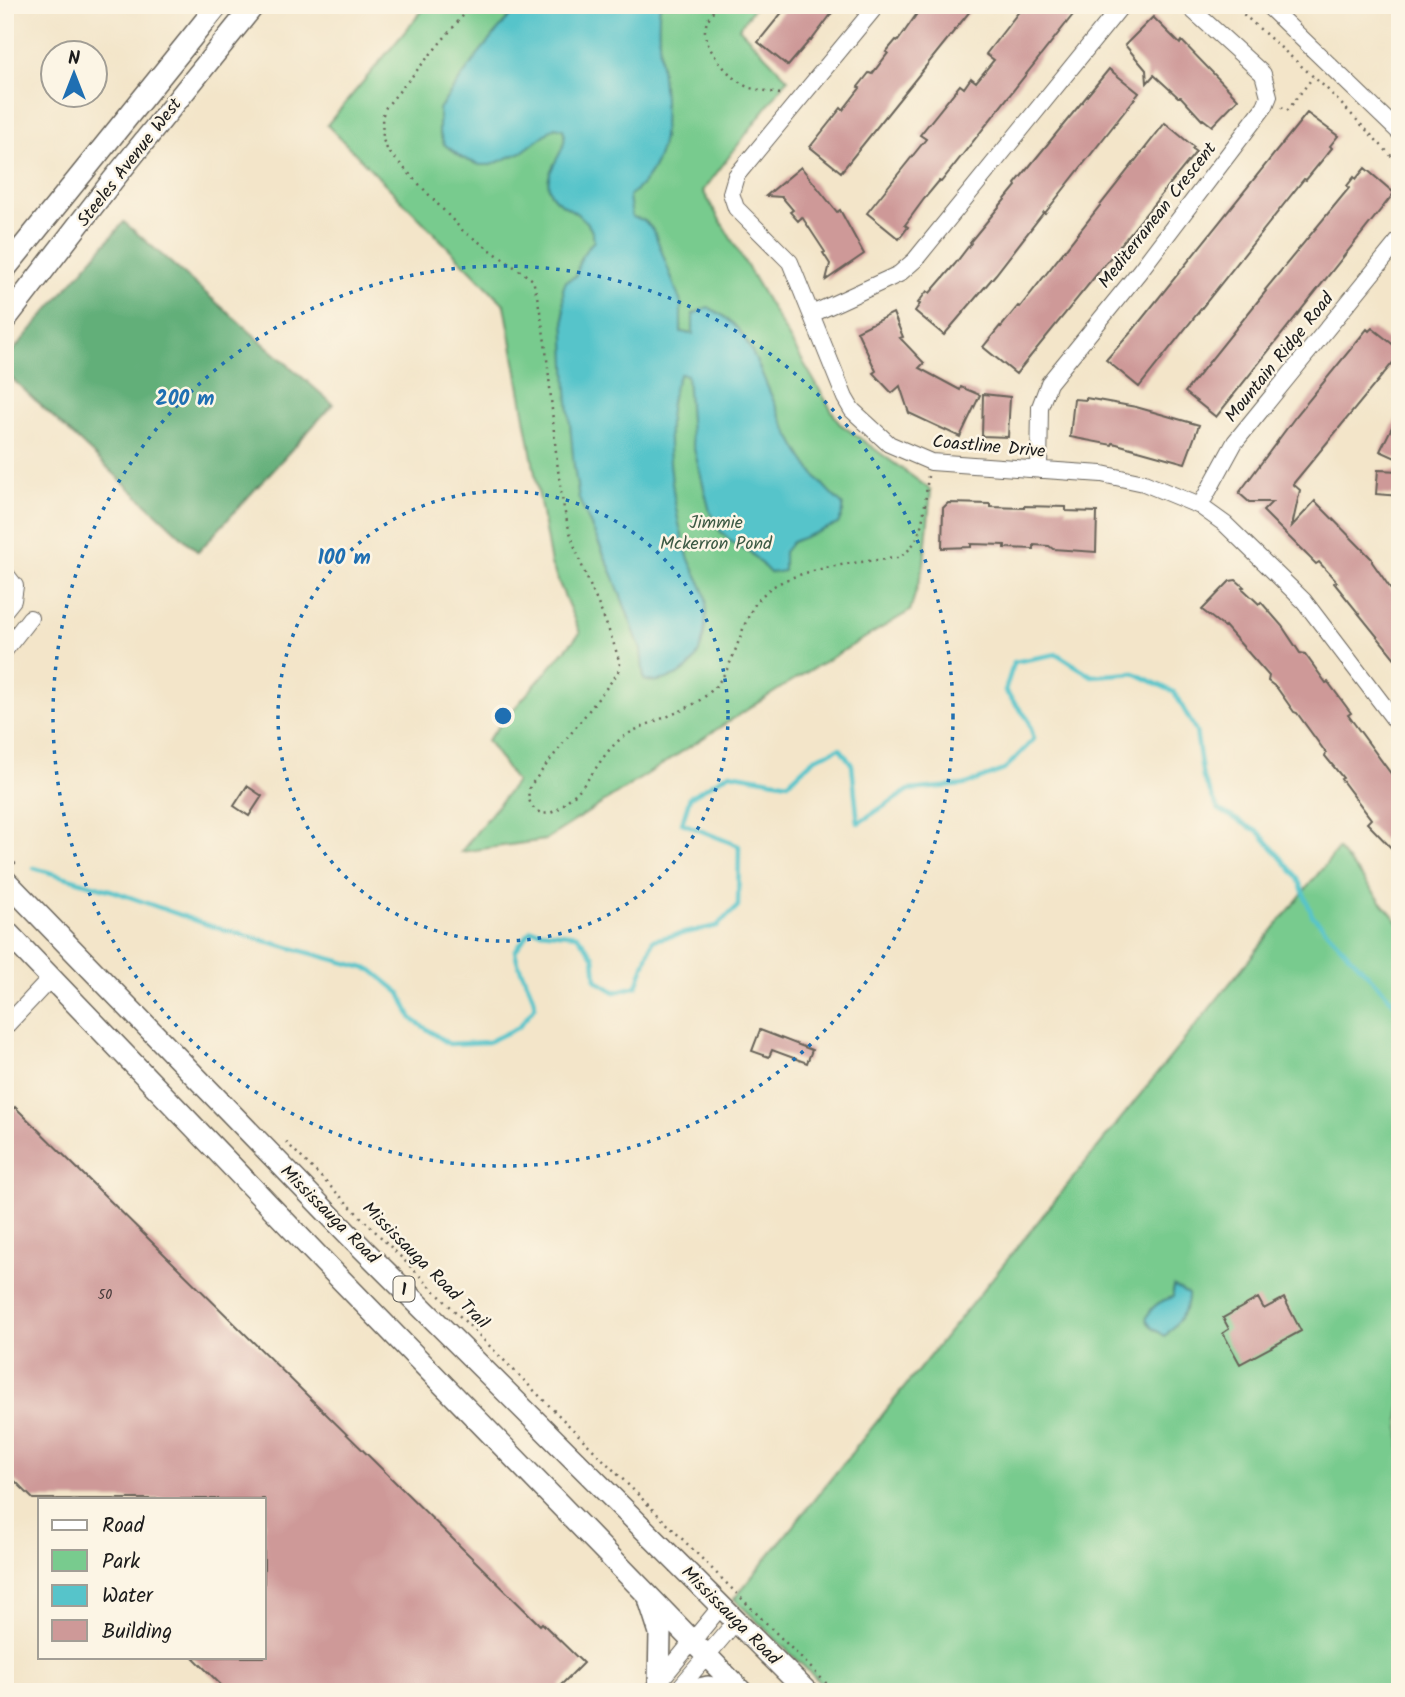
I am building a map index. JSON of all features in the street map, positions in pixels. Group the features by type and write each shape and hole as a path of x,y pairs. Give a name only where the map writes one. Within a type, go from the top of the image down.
{"main road":[{"name":"Steeles Avenue West","path":"5,269 218,5"},
{"name":"Steeles Avenue West","path":"5,320 254,5"},
{"name":"Mississauga Road","path":"14,876 349,1235 807,1692"},
{"name":"Mississauga Road","path":"5,930 742,1692"},
{"path":"649,1597 660,1633 662,1688"},
{"path":"686,1692 708,1686 733,1692"}],"street":[{"name":"Coastline Drive","path":"877,5 736,176 731,193 736,208 790,262 852,410 889,444 931,462 1102,474 1143,483 1200,506 1225,524 1304,601 1400,727"},
{"path":"812,314 899,274 915,260 1122,5"},
{"path":"1187,5 1264,75 1269,96"},
{"path":"1267,5 1400,133"},
{"name":"Mediterranean Crescent","path":"1039,470 1040,407 1049,383 1139,272 1265,106 1269,96"},
{"name":"Mountain Ridge Road","path":"1200,506 1235,442 1400,239"},
{"path":"5,573 15,586 13,600 5,610"},
{"path":"5,650 30,618"},
{"path":"5,1027 51,978"},
{"path":"662,1688 730,1613"},
{"path":"5,1687 10,1692"}],"path":[{"path":"472,5 386,107 381,129 388,151 462,230 533,280 555,421 563,504 576,556 620,664 618,673 530,786 528,798 534,809 546,814 558,810 580,790 599,762 621,739 648,722 687,710 713,690 732,663 752,608 765,592 781,581 799,574 897,558 906,554 918,540 931,462"},
{"path":"717,5 707,21 705,39 726,70 748,87 779,93 798,103"},
{"path":"1233,5 1313,77 1400,165"},
{"path":"1269,96 1287,111 1313,77"},
{"path":"5,852 14,876"},
{"name":"Mississauga Road Trail","path":"282,1138 835,1692"}],"green space":[{"name":"Jimmie Mckerron Pond","path":"427,5 756,5 739,28 788,79 703,191 839,423 931,490 924,564 910,611 787,684 545,840 461,852 516,782 487,740 580,633 551,564 505,305 327,125"},
{"path":"124,222 333,404 198,552 5,372 5,360"},
{"path":"1338,849 1400,924 1400,1692 830,1692 734,1599"}],"water":[{"path":"519,5 660,5 664,132 659,155 648,177 629,196 632,217 644,220 654,231 681,303 681,332 693,334 693,314 708,307 735,325 753,354 798,450 815,475 843,505 838,524 792,542 784,552 784,571 770,573 749,551 733,543 720,531 710,512 691,437 687,375 680,374 673,391 670,413 670,462 682,535 706,598 705,624 702,644 694,661 680,674 660,681 644,680 641,650 613,575 579,499 567,391 563,289 566,281 576,276 582,257 594,241 586,221 557,201 549,188 550,173 563,144 563,129 555,127 522,152 491,165 480,165 462,158 444,144 439,132 439,109 479,53"},
{"path":"1173,1286 1188,1294 1188,1300 1181,1317 1165,1336 1151,1327 1146,1319 1156,1305 1173,1297"}],"building":[{"path":"788,5 838,5 788,66 758,42"},
{"path":"923,5 975,5 841,172 810,147 841,108 843,110 869,73 872,74"},
{"path":"1024,5 1069,5 1076,11 941,182 939,181 924,199 905,225 908,227 899,239 867,213 926,139 920,135 960,85 964,88 971,78 976,82 994,60 986,54"},
{"path":"1153,17 1180,44 1182,41 1238,99 1212,126 1154,75 1147,83 1146,70 1125,45"},
{"path":"1109,69 1139,93 996,274 944,335 915,311 920,304 918,303 955,264 1015,184"},
{"path":"1307,113 1338,136 1330,146 1332,148 1306,180 1304,179 1139,387 1106,360"},
{"path":"1165,123 1194,147 1192,149 1196,152 1016,374 983,347 1018,306 1020,307"},
{"path":"801,167 837,212 840,210 864,254 826,280 830,264 802,217 798,221 782,197 766,196"},
{"path":"1365,168 1394,193 1216,417 1185,392 1349,188 1347,186 1354,177 1356,179"},
{"path":"893,313 903,337 900,338 924,363 919,368 960,390 961,387 980,395 960,437 909,413 900,386 892,393 873,373 876,371 857,331"},
{"path":"1372,328 1400,350 1400,354 1293,484 1300,490 1292,526 1315,501 1372,559 1400,602 1400,665 1334,583 1337,582 1263,511 1272,502 1249,502 1239,493 1296,416 1367,329 1369,331"},
{"path":"983,394 1010,397 1008,437 982,436"},
{"path":"1086,398 1136,407 1199,425 1185,463 1113,443 1112,445 1070,437 1074,399"},
{"path":"1400,411 1400,460 1380,451"},
{"path":"1378,470 1400,471 1400,496 1376,494"},
{"path":"948,503 990,504 990,507 1066,507 1066,511 1097,512 1096,552 1034,545 1034,549 971,544 971,547 942,548 943,508"},
{"path":"1236,580 1259,604 1261,602 1282,626 1300,653 1305,654 1326,683 1328,682 1351,713 1348,715 1400,786 1400,857 1367,823 1371,819 1297,713 1268,681 1269,676 1225,626 1202,610 1230,581"},
{"path":"247,786 262,796 249,816 234,806"},
{"path":"760,1030 812,1050 807,1063 772,1050 769,1057 752,1051"},
{"path":"15,1107 540,1625 542,1623 583,1663 554,1692 228,1692 194,1658 266,1658 266,1498 33,1499 5,1471 5,1117"},
{"path":"1258,1298 1264,1309 1284,1298 1301,1331 1240,1364 1223,1333 1229,1329 1223,1318"}],"waterway":[{"path":"34,868 113,891 211,926 372,970 400,993 412,1019 449,1044 488,1042 519,1027 535,1006 515,951 531,930 577,935 594,957 596,980 615,992 637,986 653,940 717,926 738,906 739,846 682,823 690,797 730,773 788,783 815,758 840,748 852,765 858,823 909,790 964,785 1004,770 1034,739 1028,719 1005,691 1014,662 1057,654 1092,676 1134,673 1174,692 1196,731 1203,778 1218,809 1260,833 1298,878 1312,915 1400,1009"}]}
